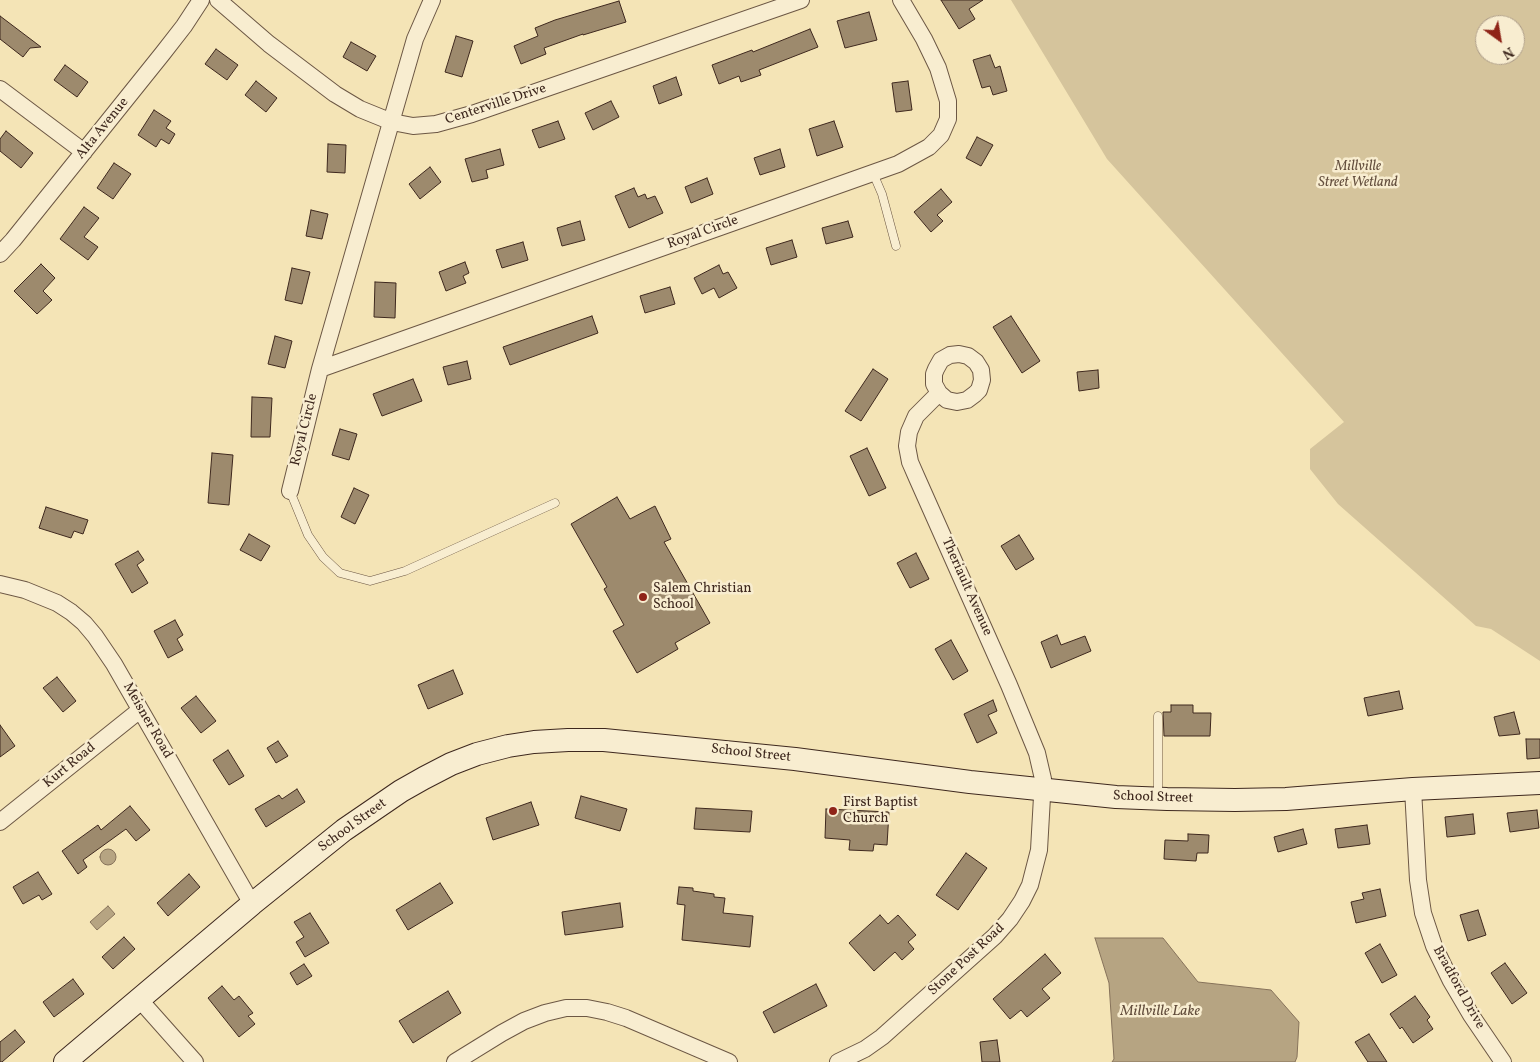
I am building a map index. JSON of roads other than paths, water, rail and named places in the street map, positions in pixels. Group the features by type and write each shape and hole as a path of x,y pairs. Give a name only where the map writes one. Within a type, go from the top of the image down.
{"street":[{"name":"Alta Avenue","path":"0,254 164,53 201,0"},
{"name":"Centerville Drive","path":"218,0 269,44 335,94 360,109 392,122 414,126 424,126 472,114 801,0"},
{"name":"Royal Circle","path":"290,491 320,369 415,39 432,0"},
{"name":"Royal Circle","path":"320,369 898,164 929,148 941,134 948,119 948,101 938,68 924,39 901,0"},
{"path":"0,89 84,152"},
{"name":"Theriault Avenue","path":"939,393 916,416 911,425 907,446 910,462 1028,729 1042,770 1042,789"},
{"name":"Meisner Road","path":"0,584 43,596 71,612 95,636 114,664 252,904"},
{"name":"Kurt Road","path":"0,822 140,710"},
{"name":"School Street","path":"69,1061 139,998 344,830 400,791 451,764 508,746 534,742 604,740 795,759 970,782 1116,797 1158,799 1286,799 1540,783"},
{"name":"Stone Post Road","path":"838,1062 865,1049 889,1032 995,936 1010,919 1026,893 1035,868 1039,850 1042,789"},
{"name":"Bradford Drive","path":"1413,790 1418,880 1423,913 1434,946 1451,981 1491,1047 1503,1062"},
{"path":"139,998 195,1062"},
{"path":"455,1062 524,1021 566,1008 587,1008 626,1018 729,1062"}],"lane":[{"path":"873,173 882,194 896,246"},
{"path":"290,491 308,535 323,556 340,573 370,581 405,571 555,503"},
{"path":"1158,716 1158,799"}],"water":[{"path":"108,849 114,851 116,857 114,863 108,865 102,863 100,857 102,851"},
{"path":"108,906 115,914 97,930 90,922"},
{"name":"Millville Lake","path":"1095,938 1163,938 1198,982 1271,990 1299,1022 1295,1062 1112,1062 1114,1059 1109,983"}],"place":[{"name":"Salem Christian School","path":"643,597"},
{"name":"First Baptist Church","path":"833,811"}],"park label":[{"name":"Millville Street Wetland","path":"1358,176"}]}
